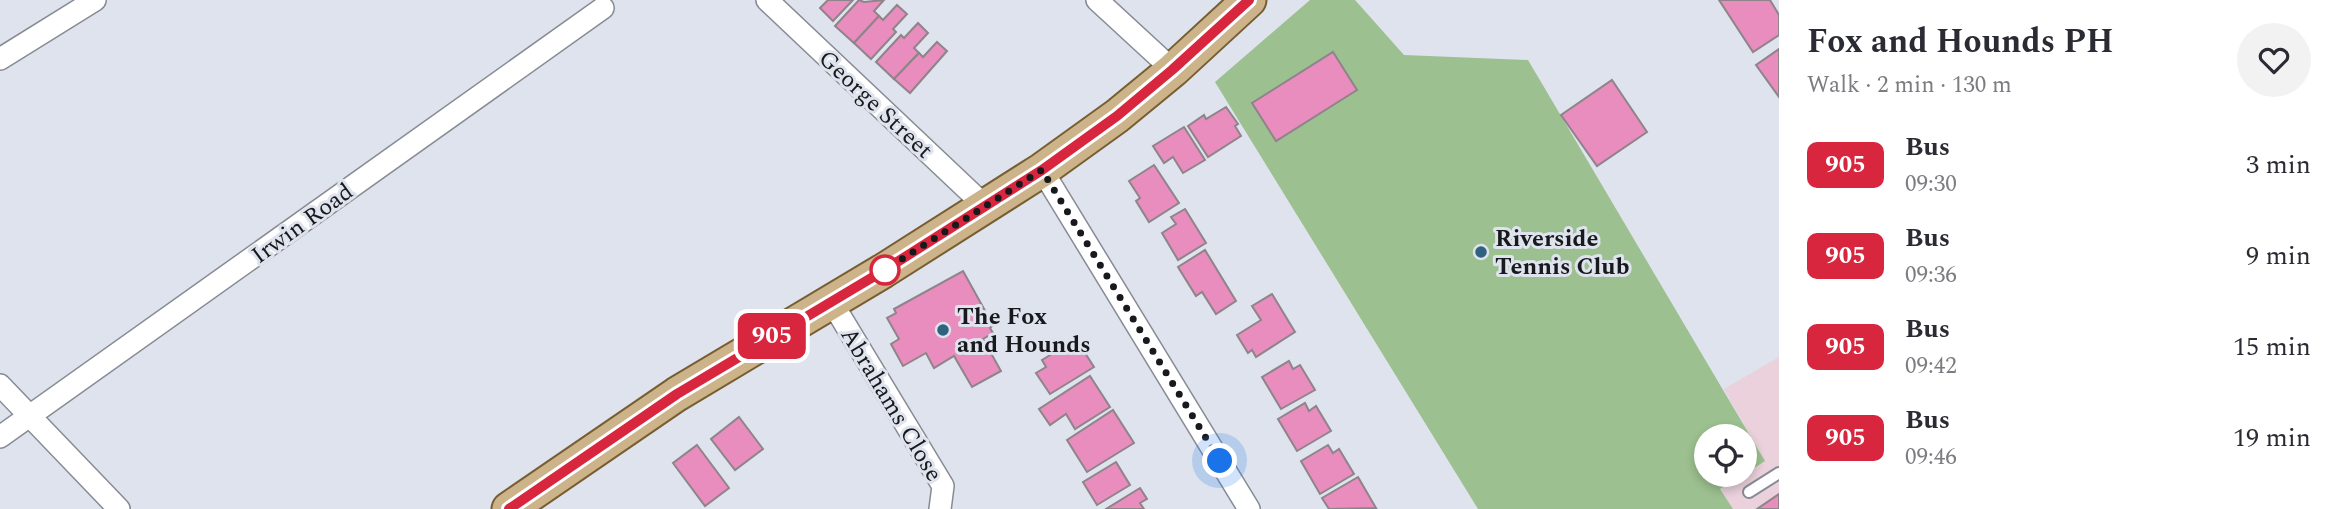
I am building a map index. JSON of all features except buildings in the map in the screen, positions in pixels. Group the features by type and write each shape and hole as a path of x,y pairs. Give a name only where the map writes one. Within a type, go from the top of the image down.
{"main road":[{"path":"523,505 677,394 986,207 1042,170 1117,116 1249,0"}],"street":[{"path":"0,59 95,0"},
{"name":"George Street","path":"767,0 986,207"},
{"path":"1097,0 1172,70"},
{"name":"Irwin Road","path":"0,437 603,8"},
{"path":"1042,170 1249,509"},
{"name":"Abrahams Close","path":"831,301 943,486 940,509"},
{"path":"0,385 119,509"}],"lane":[{"path":"1749,492 1779,472"}],"shaded area":[{"path":"1779,357 1779,509 1733,509 1720,490 1725,487 1757,487 1757,466 1764,461 1757,448 1757,424 1743,424 1724,389"}],"green space":[{"name":"Riverside Tennis Club","path":"1310,0 1355,0 1404,55 1528,60 1743,424 1694,424 1694,487 1723,487 1720,489 1733,509 1478,509 1215,82"},
{"name":"Riverside Tennis Club","path":"1757,447 1765,461 1757,466"}],"bus line":[{"name":"905","path":"509,509 677,394 883,271 1042,170 1117,116 1249,0"}],"place":[{"name":"Riverside Tennis Club","path":"1481,252"},
{"name":"The Fox and Hounds","path":"943,330"}],"route":[{"path":"885,270 883,271 1042,170 1220,461"}]}
